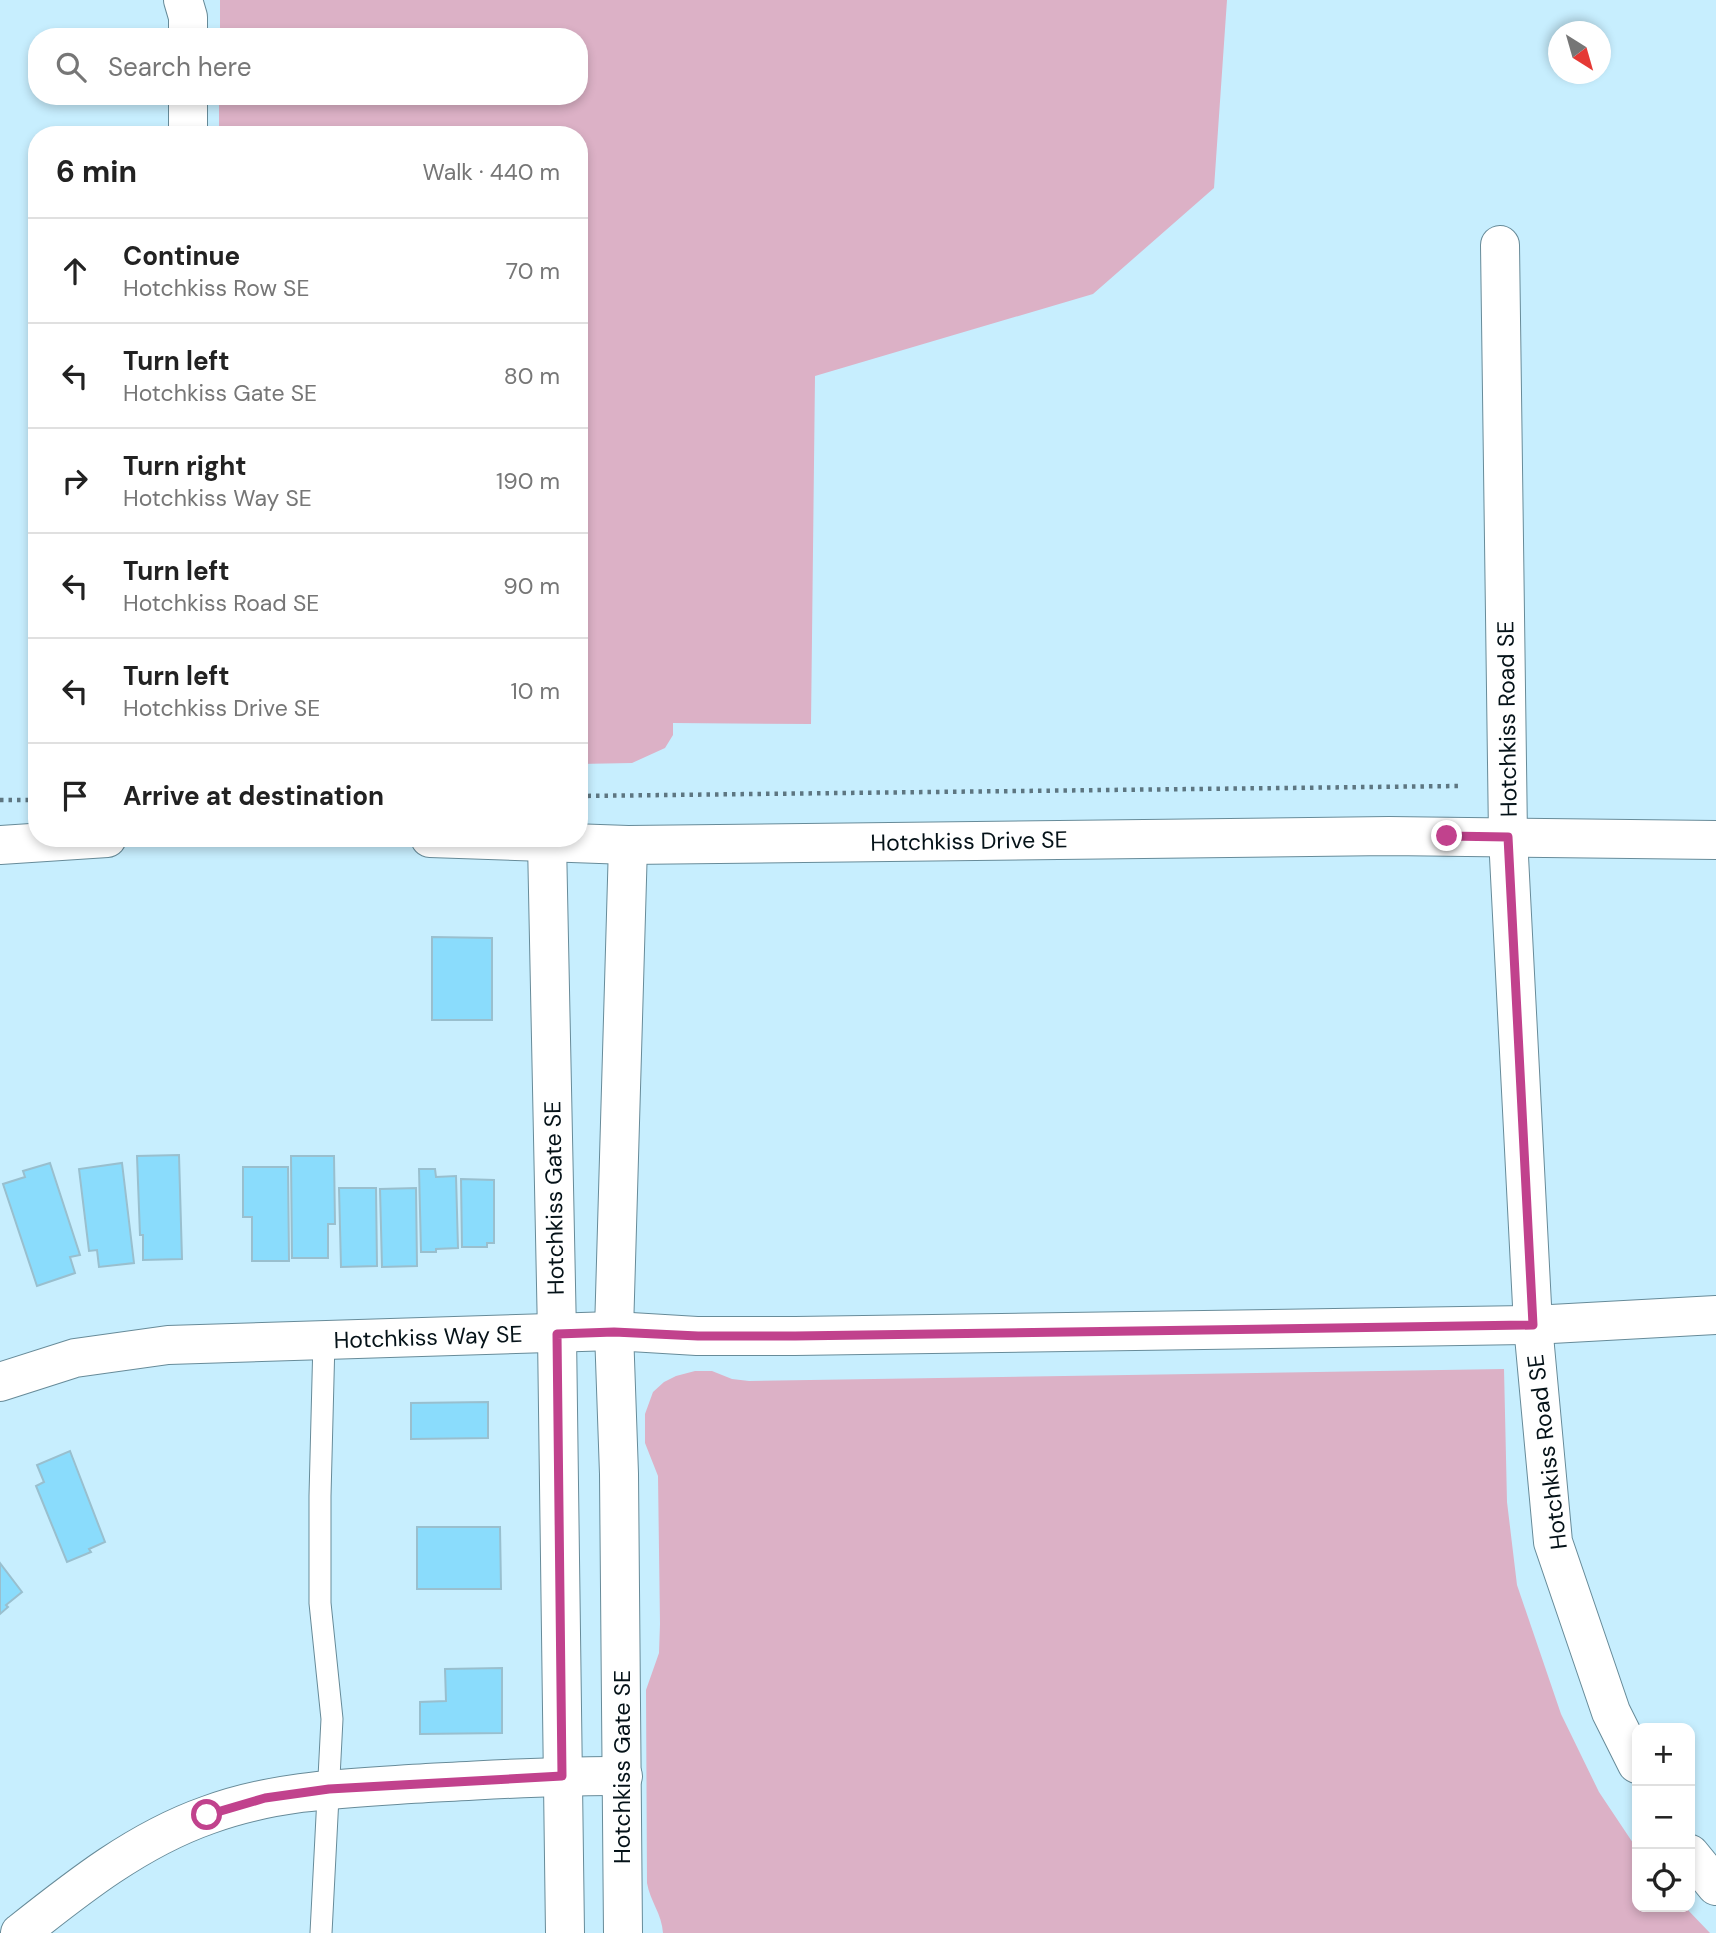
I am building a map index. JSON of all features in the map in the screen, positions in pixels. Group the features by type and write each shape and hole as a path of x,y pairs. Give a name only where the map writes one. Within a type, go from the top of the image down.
{"street":[{"path":"183,0 188,28"},
{"path":"188,105 188,126"},
{"name":"Hotchkiss Road SE","path":"1500,245 1508,837 1533,1325 1553,1542 1611,1712 1632,1754"},
{"name":"Hotchkiss Drive SE","path":"588,844 1389,836 1716,840"},
{"path":"0,845 28,843"},
{"name":"Hotchkiss Gate SE","path":"623,1933 619,1474 614,1332 628,845"},
{"name":"Hotchkiss Gate SE","path":"547,847 565,1933"},
{"name":"Hotchkiss Way SE","path":"0,1382 75,1358 168,1345 614,1332 698,1336 795,1336 1533,1325 1716,1315"},
{"path":"20,1933 105,1868 163,1835 207,1815 265,1798 329,1789 562,1776 623,1776"},
{"path":"1695,1860 1716,1886"}],"lane":[{"path":"321,1933 332,1719 320,1603 324,1340"}],"path":[{"path":"588,796 1458,786"},
{"path":"0,800 28,800"}],"shaded area":[{"path":"220,0 1227,0 1214,188 1093,294 815,376 811,724 673,723 673,735 665,748 632,763 588,764 588,126 219,126 219,105 588,105 588,28 220,28"},
{"path":"1504,1369 1507,1502 1517,1585 1561,1714 1599,1792 1632,1842 1632,1912 1690,1912 1710,1933 663,1933 647,1883 646,1690 659,1653 660,1624 658,1476 645,1443 645,1414 653,1392 676,1376 695,1371 712,1371 732,1379 749,1381"}],"building":[{"path":"432,937 492,938 492,1020 432,1020"},
{"path":"179,1155 182,1259 143,1260 137,1156"},
{"path":"291,1156 334,1156 335,1224 328,1224 328,1258 292,1258"},
{"path":"50,1163 80,1255 70,1257 75,1273 37,1286 3,1184 25,1177 23,1171"},
{"path":"122,1163 134,1263 99,1267 97,1250 89,1251 79,1169"},
{"path":"243,1167 288,1167 289,1261 252,1261 252,1217 243,1217"},
{"path":"419,1169 435,1169 436,1177 456,1176 458,1248 421,1252"},
{"path":"461,1179 494,1180 494,1243 487,1243 487,1247 462,1247"},
{"path":"339,1188 376,1188 377,1266 341,1267"},
{"path":"416,1188 417,1266 382,1267 380,1189"},
{"path":"488,1402 488,1438 411,1439 411,1403"},
{"path":"70,1451 105,1542 89,1549 91,1552 67,1562 36,1486 44,1482 37,1465"},
{"path":"417,1527 500,1527 501,1589 417,1589"},
{"path":"0,1563 22,1592 6,1605 8,1607 0,1614"},
{"path":"502,1668 502,1733 420,1734 420,1702 446,1701 445,1669"}],"route":[{"path":"207,1815 265,1798 329,1789 562,1776 557,1334 614,1332 698,1336 795,1336 1533,1325 1508,837 1447,836"}]}
